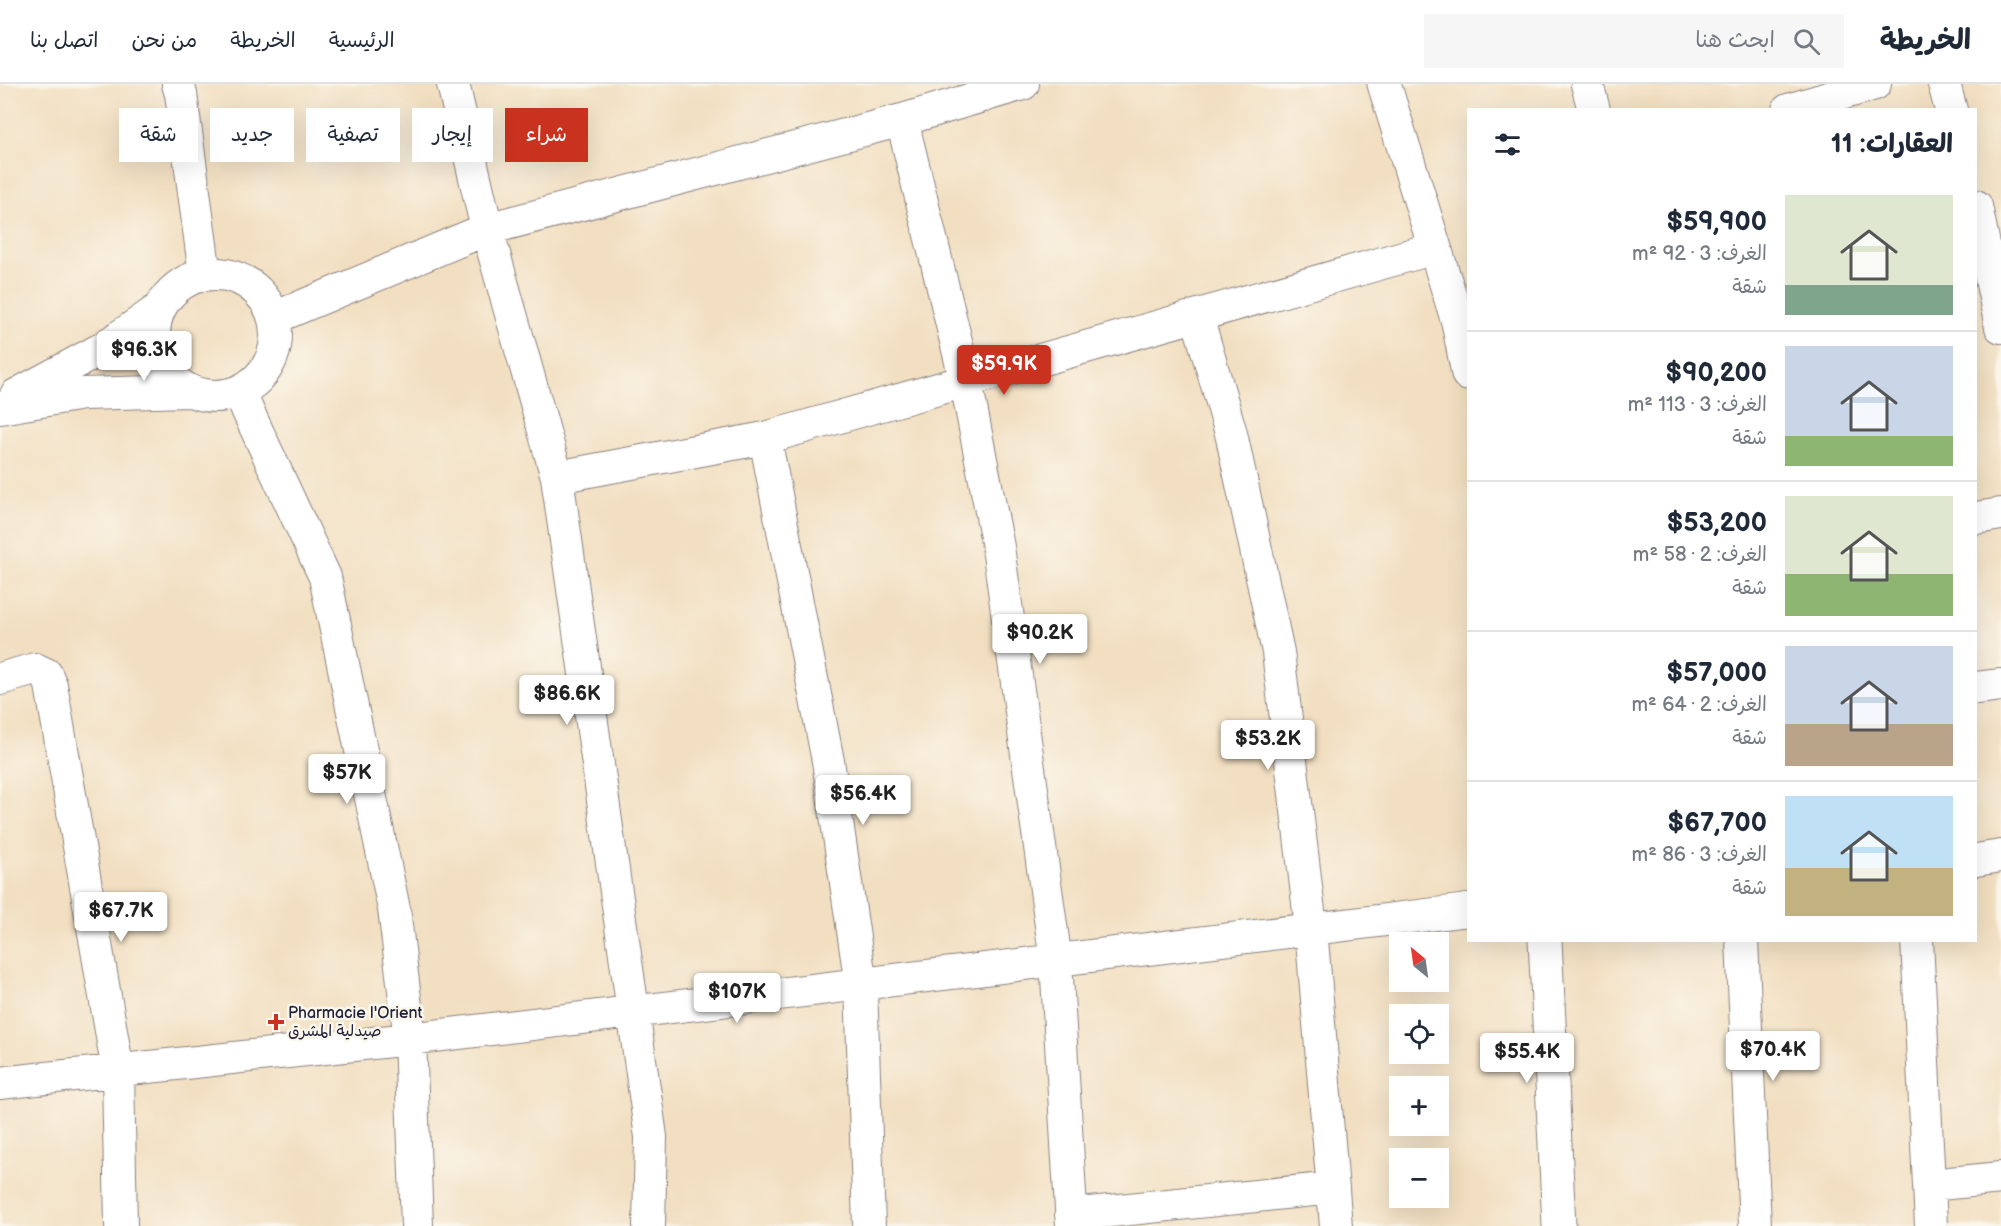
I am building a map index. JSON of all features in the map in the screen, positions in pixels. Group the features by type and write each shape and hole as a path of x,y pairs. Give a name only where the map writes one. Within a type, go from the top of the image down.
{"street":[{"path":"177,84 181,94 205,275"},
{"path":"453,84 487,229 557,477 651,1137 649,1226"},
{"path":"274,318 487,229 902,120 1023,84"},
{"path":"1384,84 1458,322 1467,369"},
{"path":"1587,84 1593,108"},
{"path":"1795,108 1875,84"},
{"path":"1944,84 1950,108"},
{"path":"902,120 966,382 998,547 1056,961 1072,1221 1332,1188"},
{"path":"1983,218 2001,327"},
{"path":"557,477 765,438 1435,248"},
{"path":"0,403 103,348 159,309 171,293 187,281 205,275 223,275 240,279 255,288 267,302 274,318 277,335 274,353 267,369 255,383 239,392 214,396 189,391 83,394 0,408"},
{"path":"159,309 154,333 157,356 170,377 189,391"},
{"path":"1197,316 1231,433 1278,652 1311,928 1336,1226"},
{"path":"239,392 325,577 394,909 410,1039 417,1226"},
{"path":"765,438 828,761 861,985 868,1226"},
{"path":"1977,518 2001,514"},
{"path":"0,679 35,669 46,674 51,685 118,1071 121,1226"},
{"path":"1977,688 2001,685"},
{"path":"1977,860 2001,856"},
{"path":"0,1083 410,1039 1467,910"},
{"path":"1545,942 1559,1226"},
{"path":"1743,942 1755,1226"},
{"path":"1917,942 1931,1226"},
{"path":"1929,1185 2001,1178"}],"place":[{"name":"Pharmacie l'Orient صيدلية المشرق","path":"276,1022"}]}
